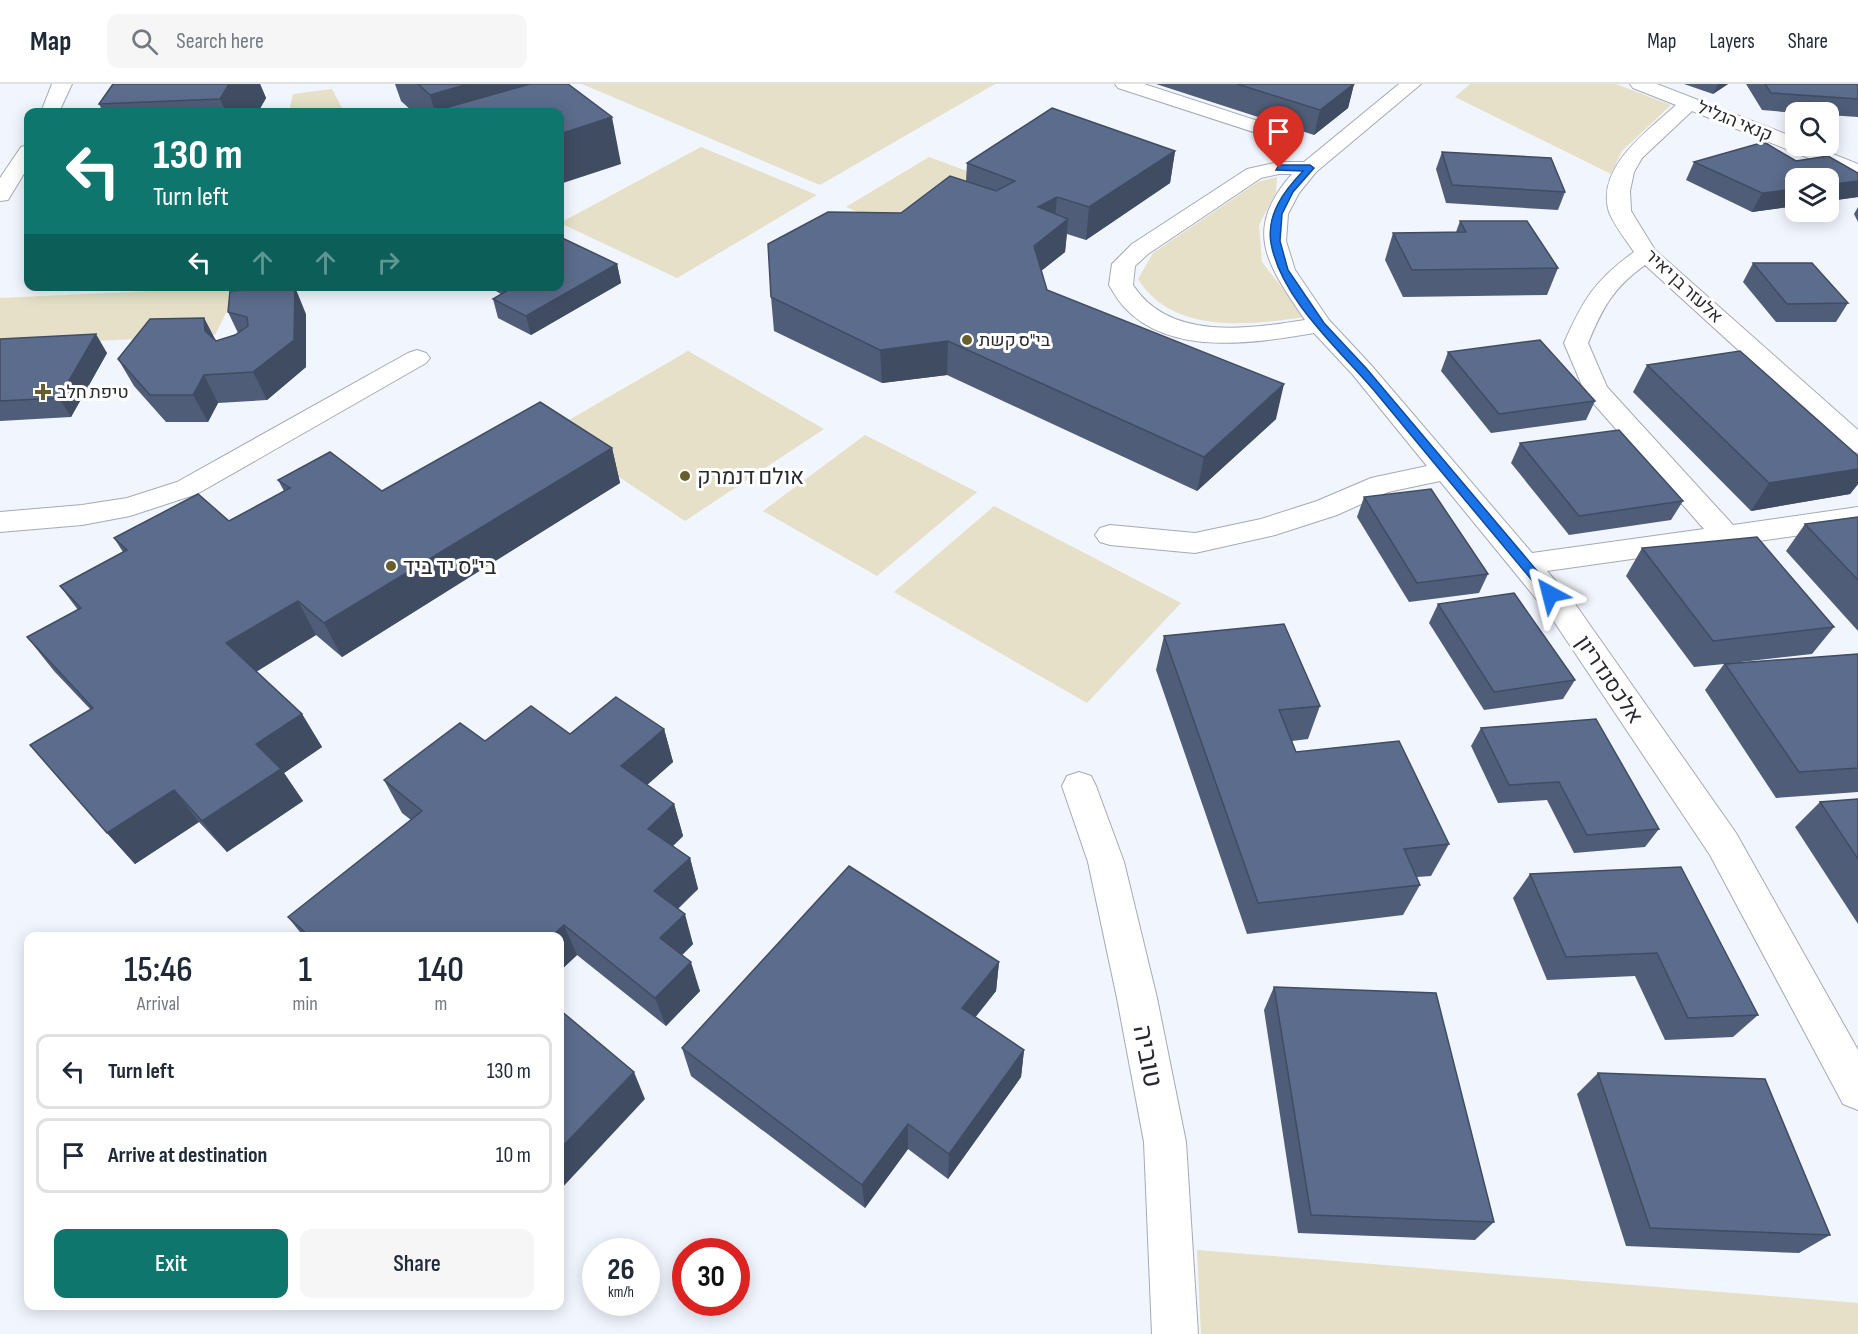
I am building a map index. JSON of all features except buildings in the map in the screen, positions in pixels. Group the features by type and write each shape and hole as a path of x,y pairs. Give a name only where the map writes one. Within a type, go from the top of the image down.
{"street":[{"path":"52,108 62,84"},
{"path":"1125,84 1291,138"},
{"name":"אלכסנדריון","path":"1411,84 1310,168 1289,191 1278,214 1275,241 1283,270 1320,325 1362,370 1527,564 1562,609 1723,844 1858,1090"},
{"name":"קנאי הגליל","path":"1640,84 1785,141"},
{"name":"אלעזר בן יאיר","path":"1689,103 1634,155 1624,172 1619,191 1620,211 1647,254 1858,444"},
{"name":"קנאי הגליל","path":"1821,156 1858,172"},
{"path":"0,195 24,157"},
{"path":"1310,168 1279,168 1254,172 1140,249 1124,264 1121,285 1134,304 1161,323 1197,332 1244,335 1320,325"},
{"path":"1647,254 1614,277 1592,306 1576,344 1595,390 1726,535"},
{"path":"0,522 82,515 130,507 187,488 417,358"},
{"path":"1110,535 1195,543 1265,528 1326,508 1381,484 1446,471"},
{"path":"1527,564 1858,517"},
{"name":"טוביה","path":"1079,786 1106,862 1137,998 1165,1142 1175,1334"}],"shaded area":[{"path":"582,84 995,84 820,185"},
{"path":"1470,84 1616,84 1671,105 1622,151 1611,174 1455,97"},
{"path":"332,89 342,108 290,108 293,94"},
{"path":"701,147 817,195 677,278 564,225 564,221"},
{"path":"929,157 986,178 903,231 846,207"},
{"path":"1277,177 1276,192 1259,225 1262,262 1305,317 1260,322 1214,322 1191,318 1171,310 1153,297 1138,279 1153,253 1258,182"},
{"path":"152,291 237,291 215,335 0,346 0,298"},
{"name":"אולם דנמרק","path":"688,351 824,429 685,521 550,431"},
{"path":"865,435 977,492 877,576 763,511"},
{"path":"994,506 1181,603 1087,703 894,592"},
{"path":"1197,1250 1858,1303 1858,1334 1201,1334"}],"place":[{"name":"בי\"ס קשת","path":"967,340"},
{"name":"טיפת חלב","path":"43,392"},
{"name":"אולם דנמרק","path":"685,476"},
{"name":"בי\"ס יד ביד","path":"391,566"}],"route":[{"path":"1279,168 1310,168 1289,191 1278,214 1275,241 1283,270 1320,325 1362,370 1550,594"}]}
